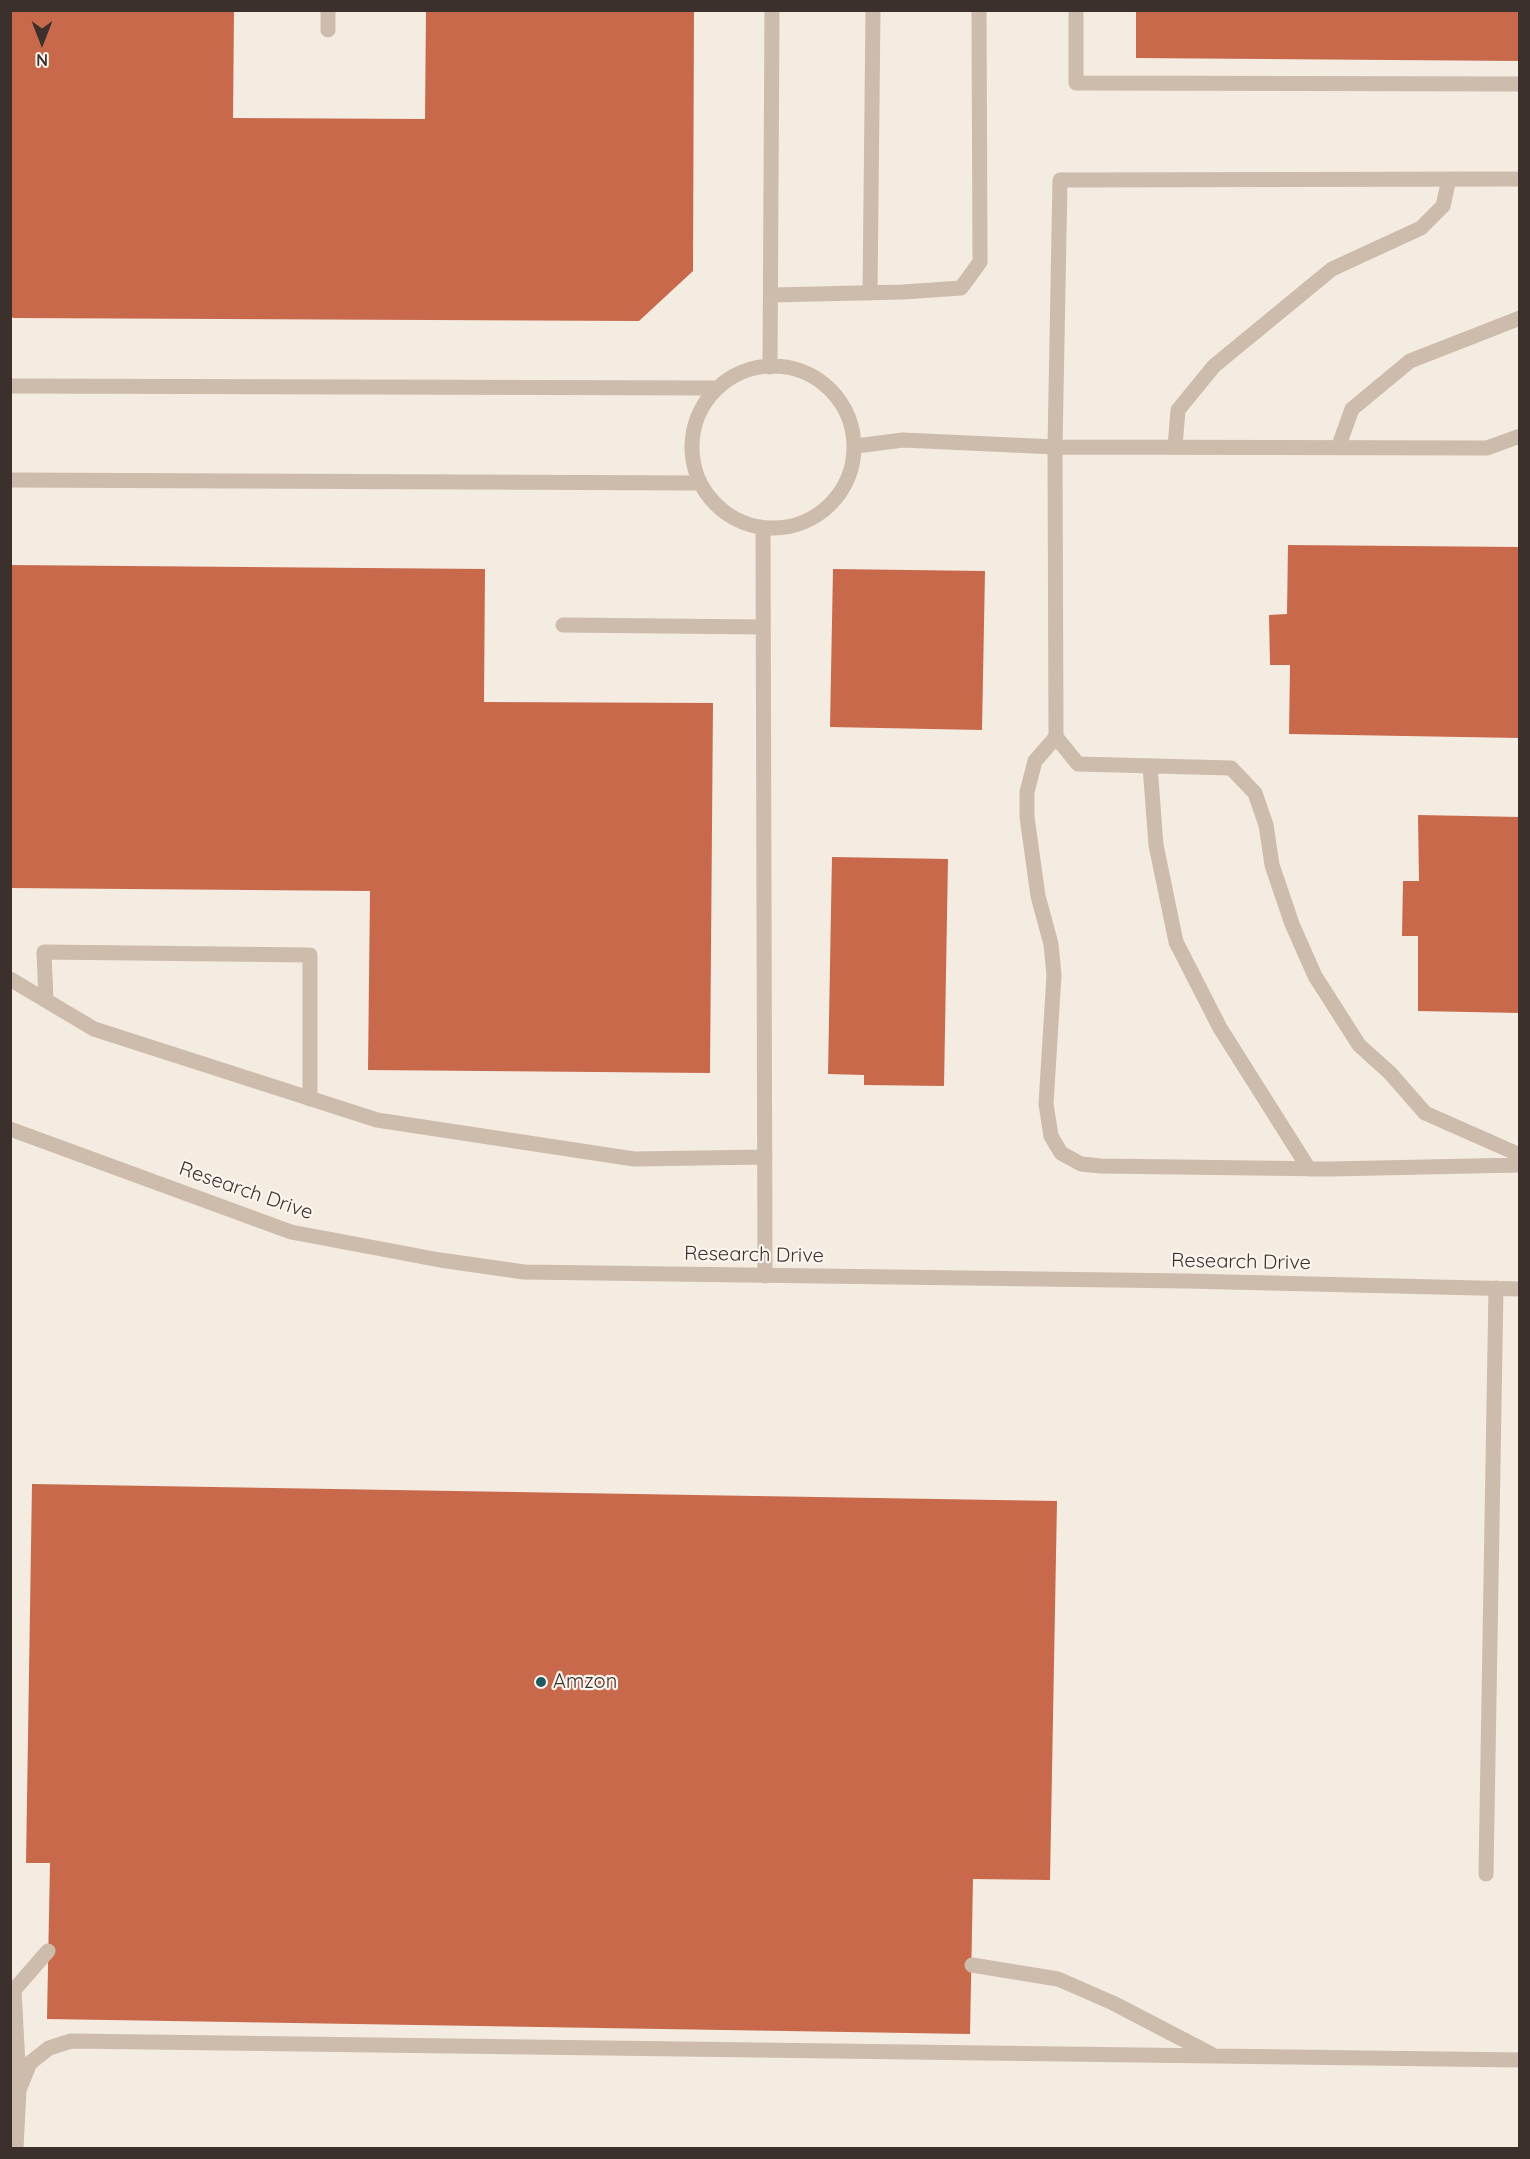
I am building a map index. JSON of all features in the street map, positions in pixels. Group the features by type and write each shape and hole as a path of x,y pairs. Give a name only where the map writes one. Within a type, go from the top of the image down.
{"street":[{"path":"328,10 328,30"},
{"path":"770,367 772,10"},
{"path":"870,293 873,10"},
{"path":"771,296 961,288 980,262 980,10"},
{"path":"1076,10 1076,83 1520,84"},
{"path":"1175,447 1178,410 1214,366 1332,269 1421,228 1443,206 1449,179"},
{"path":"1520,179 1060,180 1055,447 1056,737 1078,764 1231,768 1255,793 1266,825 1272,865 1292,924 1316,976 1359,1045 1390,1073 1425,1113 1520,1155"},
{"path":"1338,448 1352,409 1410,361 1520,318"},
{"path":"770,367 788,367 814,376 836,394 850,418 856,446 852,473 838,498 817,516 791,527 763,528 736,521 714,504 699,483 692,458 693,433 701,409 716,388 738,374 770,367"},
{"path":"10,386 716,388"},
{"path":"856,446 903,440 1055,447 1487,448 1520,436"},
{"path":"10,480 699,483"},
{"path":"763,528 765,1276"},
{"path":"563,625 763,627"},
{"path":"1056,737 1035,761 1027,792 1027,816 1038,896 1051,944 1053,975 1046,1104 1051,1136 1060,1153 1081,1164 1101,1166 1309,1169 1520,1165"},
{"path":"1150,766 1156,845 1176,942 1220,1028 1309,1169"},
{"path":"46,1000 44,952 309,955 310,1099"},
{"path":"10,979 94,1029 377,1120 634,1159 765,1157"},
{"name":"Research Drive","path":"10,1129 291,1232 440,1260 524,1272 1187,1281 1520,1289"},
{"path":"1486,1874 1496,1288"},
{"path":"16,2148 19,2090 14,1990 48,1951"},
{"path":"972,1965 1058,1979 1113,2003 1215,2056"},
{"path":"19,2090 30,2063 49,2049 71,2041 1520,2060"}],"building":[{"path":"10,10 234,10 233,118 425,119 426,10 694,10 693,271 639,321 13,318 10,315"},
{"path":"1136,10 1520,10 1520,61 1136,58"},
{"path":"1288,545 1520,547 1520,738 1289,734 1290,665 1270,665 1269,615 1287,614"},
{"path":"10,565 485,569 484,702 713,703 710,1073 368,1070 370,891 10,888"},
{"path":"833,569 985,571 982,730 830,727"},
{"path":"1418,815 1520,817 1520,1013 1418,1011 1418,936 1402,936 1403,881 1419,881"},
{"path":"832,857 948,859 944,1086 864,1085 864,1075 828,1074"},
{"name":"Amzon","path":"32,1484 1057,1501 1050,1880 973,1879 970,2034 47,2019 50,1863 26,1863"}],"place":[{"name":"Amzon","path":"541,1682"}]}
